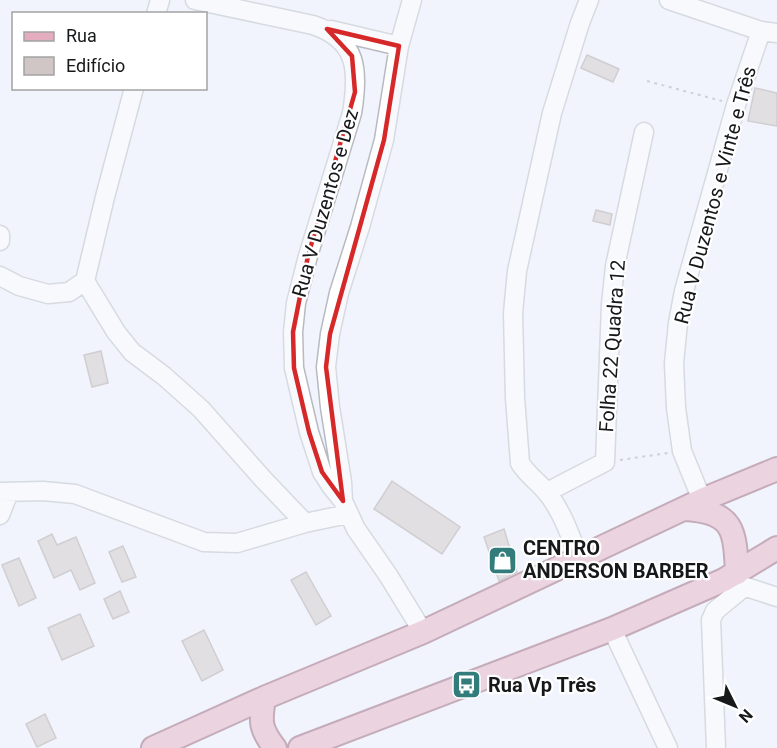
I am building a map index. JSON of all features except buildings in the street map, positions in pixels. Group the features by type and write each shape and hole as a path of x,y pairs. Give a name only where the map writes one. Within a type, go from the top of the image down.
{"main road":[{"path":"153,748 264,698 423,632 579,557 777,469"},
{"path":"694,505 715,514 732,530 735,544 735,580"},
{"path":"300,748 735,580 777,548"},
{"path":"264,698 262,724 264,734 275,748"}],"street":[{"name":"Rua V Duzentos e Dez","path":"195,0 313,24 327,29 340,39 352,56 356,92 352,113 296,303 293,332 294,368 309,432 322,472 423,632"},
{"path":"0,514 5,492 43,491 75,494 204,542 237,543 305,523 346,507 326,367 330,334 339,293 384,140 399,46 412,0"},
{"path":"579,557 558,507 547,492 525,472 520,463 515,398 513,313 517,271 552,112 589,0"},
{"path":"669,0 769,32"},
{"path":"327,29 399,46"},
{"name":"Rua V Duzentos e Vinte e Três","path":"694,505 682,451 676,408 674,363 678,323 684,291 736,105 769,32"},
{"path":"0,276 19,286 48,294 69,292 85,281 133,90"},
{"name":"Folha 22 Quadra 12","path":"605,462 611,304 615,266 644,132"},
{"path":"0,235 0,241"},
{"path":"85,281 116,332 132,352 164,376 201,409 305,523"},
{"path":"547,492 605,462"},
{"path":"716,748 711,620 735,580 777,597"},
{"path":"612,628 668,748"}],"path":[{"path":"647,81 736,105"},
{"path":"605,462 682,451"}],"highlighted area":[{"path":"327,29 399,46 384,140 330,334 326,367 343,501 322,472 309,432 294,368 293,332 308,256 355,92 352,56"}],"place":[{"name":"CENTRO ANDERSON BARBER","path":"502,560"},
{"name":"Rua Vp Três","path":"467,685"}]}
